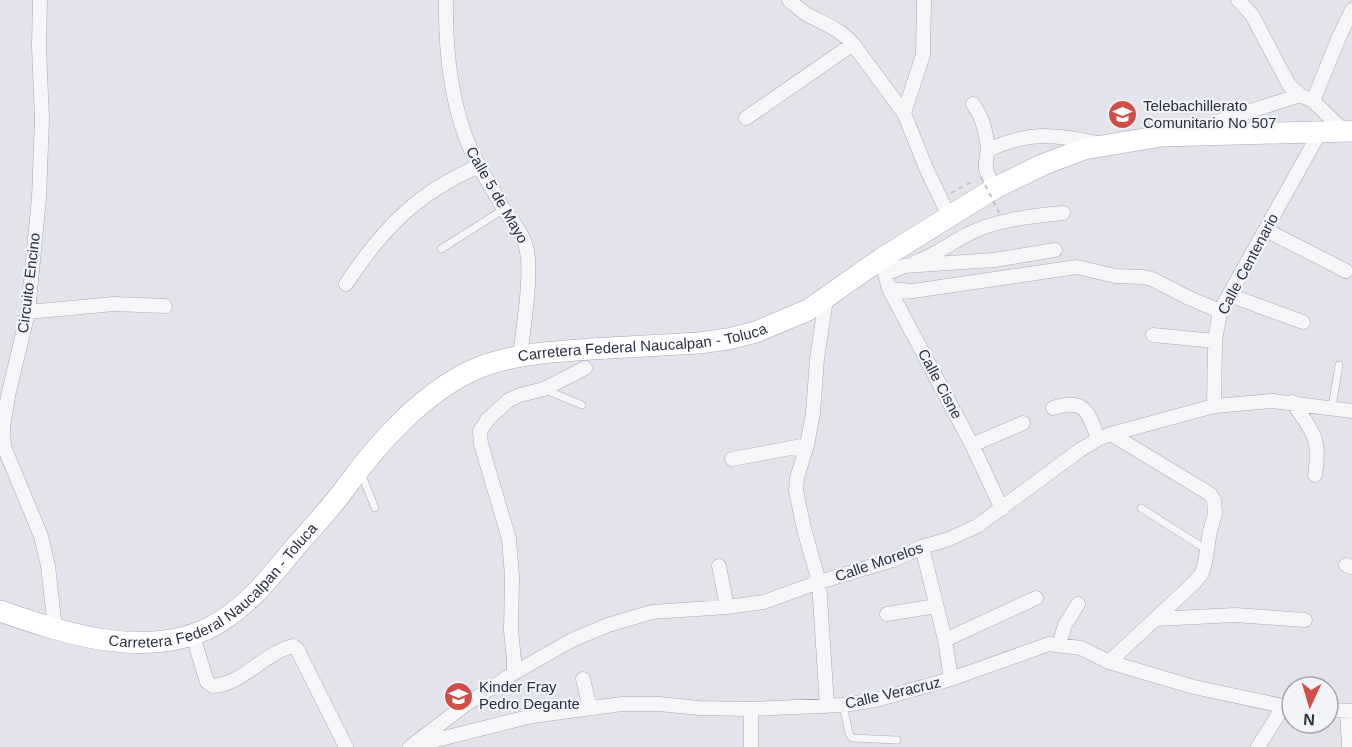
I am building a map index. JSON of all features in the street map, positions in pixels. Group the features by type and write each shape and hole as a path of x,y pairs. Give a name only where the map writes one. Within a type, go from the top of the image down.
{"main road":[{"name":"Carretera Federal Naucalpan - Toluca","path":"0,611 55,628 125,642 164,640 207,629 255,594 345,488 359,468 410,415 446,386 472,371 520,356 728,339 756,332 808,310 883,266 945,207 988,182 1104,144 1141,138 1215,134 1348,131"}],"street":[{"name":"Circuito Encino","path":"40,0 42,119 39,198 28,312 3,427 4,447 41,536 48,566 55,628"},
{"name":"Calle 5 de Mayo","path":"446,0 455,108 465,138 479,166 504,209 520,230 527,248 520,356"},
{"path":"789,0 807,15 828,24 845,35 853,44 904,113 945,207"},
{"path":"904,113 923,55 924,0"},
{"path":"1238,0 1252,15 1289,85 1300,95 1313,101 1348,131"},
{"path":"1313,101 1352,10"},
{"path":"746,118 853,44"},
{"path":"1215,134 1216,126 1220,121 1300,95"},
{"path":"973,104 985,128 988,150 985,169 988,182"},
{"name":"Calle Centenario","path":"1214,406 1215,341 1220,311 1320,132"},
{"path":"988,150 1022,137 1045,135 1104,144"},
{"path":"346,284 369,250 403,214 432,190 479,166"},
{"path":"904,266 933,255 968,234 1034,216 1063,213"},
{"path":"1266,230 1346,271"},
{"path":"883,266 994,260 1055,250"},
{"name":"Calle Cisne","path":"883,266 889,289 972,444 1002,509"},
{"path":"889,289 913,291 1077,267 1115,276 1152,279 1220,311"},
{"path":"1229,295 1303,322"},
{"path":"826,299 817,360 813,413 796,491 819,582 827,706"},
{"path":"28,312 114,304 165,306"},
{"path":"1153,335 1215,341"},
{"path":"514,673 509,539 481,444 480,431 488,418 509,400 544,389 585,368"},
{"name":"Calle Morelos","path":"411,747 465,705 514,673 572,640 608,625 652,612 764,602 819,582 893,560 922,547 949,539 977,526 1080,450 1104,436 1214,406 1273,401 1352,411"},
{"path":"1292,402 1317,441 1315,475"},
{"path":"1053,408 1075,404 1090,415 1104,436 1210,494 1214,500 1215,514 1202,573 1109,662"},
{"path":"972,444 1023,423"},
{"path":"732,459 807,445"},
{"path":"922,547 945,640 951,679"},
{"path":"719,566 727,607"},
{"path":"945,640 1036,598"},
{"path":"1059,644 1065,624 1078,604"},
{"path":"887,614 936,606"},
{"path":"1156,619 1235,615 1305,620"},
{"path":"192,633 207,682 213,686 229,682 280,651 293,646 297,649 346,747"},
{"name":"Calle Veracruz","path":"411,747 532,716 622,704 751,709 843,705 876,700 951,679 1037,647 1059,644 1081,648 1109,662 1194,687 1280,705"},
{"path":"583,679 590,708"},
{"path":"751,709 751,747"},
{"path":"1349,711 1349,747"},
{"path":"1258,747 1280,718"}],"lane":[{"path":"441,249 504,209"},
{"path":"1332,407 1339,364"},
{"path":"544,389 582,405"},
{"path":"359,468 375,508"},
{"path":"1142,508 1207,550"},
{"path":"843,705 852,738 897,740"}],"path":[{"path":"945,207 988,182 1001,216"}],"place":[{"name":"Telebachillerato Comunitario No 507","path":"1122,115"},
{"name":"Kinder Fray Pedro Degante","path":"458,696"}]}
